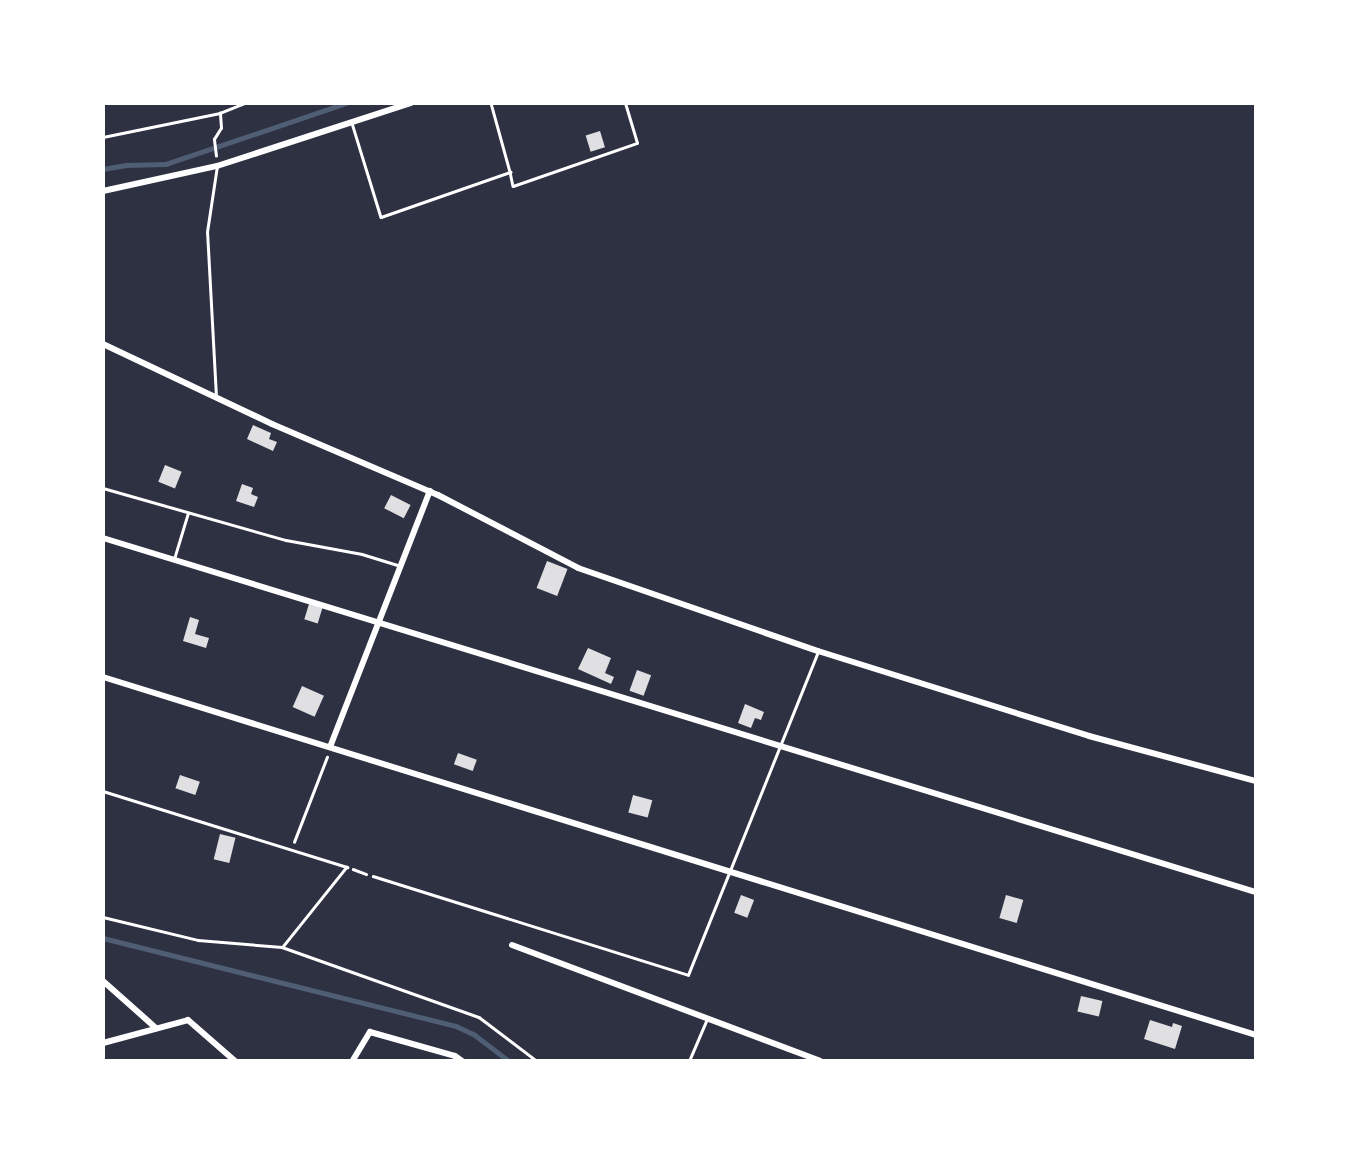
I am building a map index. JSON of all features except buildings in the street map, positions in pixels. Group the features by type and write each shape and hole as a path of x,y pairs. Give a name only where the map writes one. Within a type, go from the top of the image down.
{"street":[{"path":"103,191 217,166 411,103"},
{"path":"103,344 430,491 578,568 818,650 1089,736 1256,781"},
{"path":"330,747 430,491"},
{"path":"103,538 1256,892"},
{"path":"103,677 1256,1035"},
{"path":"512,944 820,1061"},
{"path":"103,981 156,1028"},
{"path":"103,1043 182,1021 194,1022 235,1061"},
{"path":"353,1060 370,1032 455,1056 463,1061"}],"lane":[{"path":"491,103 513,186 637,144 625,103"},
{"path":"352,122 381,217 510,172"},
{"path":"216,397 207,232 217,166"},
{"path":"103,488 286,540 352,552 401,566"},
{"path":"174,559 188,513"},
{"path":"373,876 688,975 818,650"},
{"path":"103,791 347,867 282,947"},
{"path":"103,917 198,940 282,947 479,1017 537,1061"},
{"path":"689,1061 707,1018"}],"path":[{"path":"103,137 220,113 245,103"},
{"path":"216,154 214,139 221,128 220,113"},
{"path":"291,850 330,747"},
{"path":"347,867 373,876"}],"waterway":[{"path":"103,169 126,165 166,164 346,103"},
{"path":"103,938 456,1026 475,1035 509,1061"}]}
